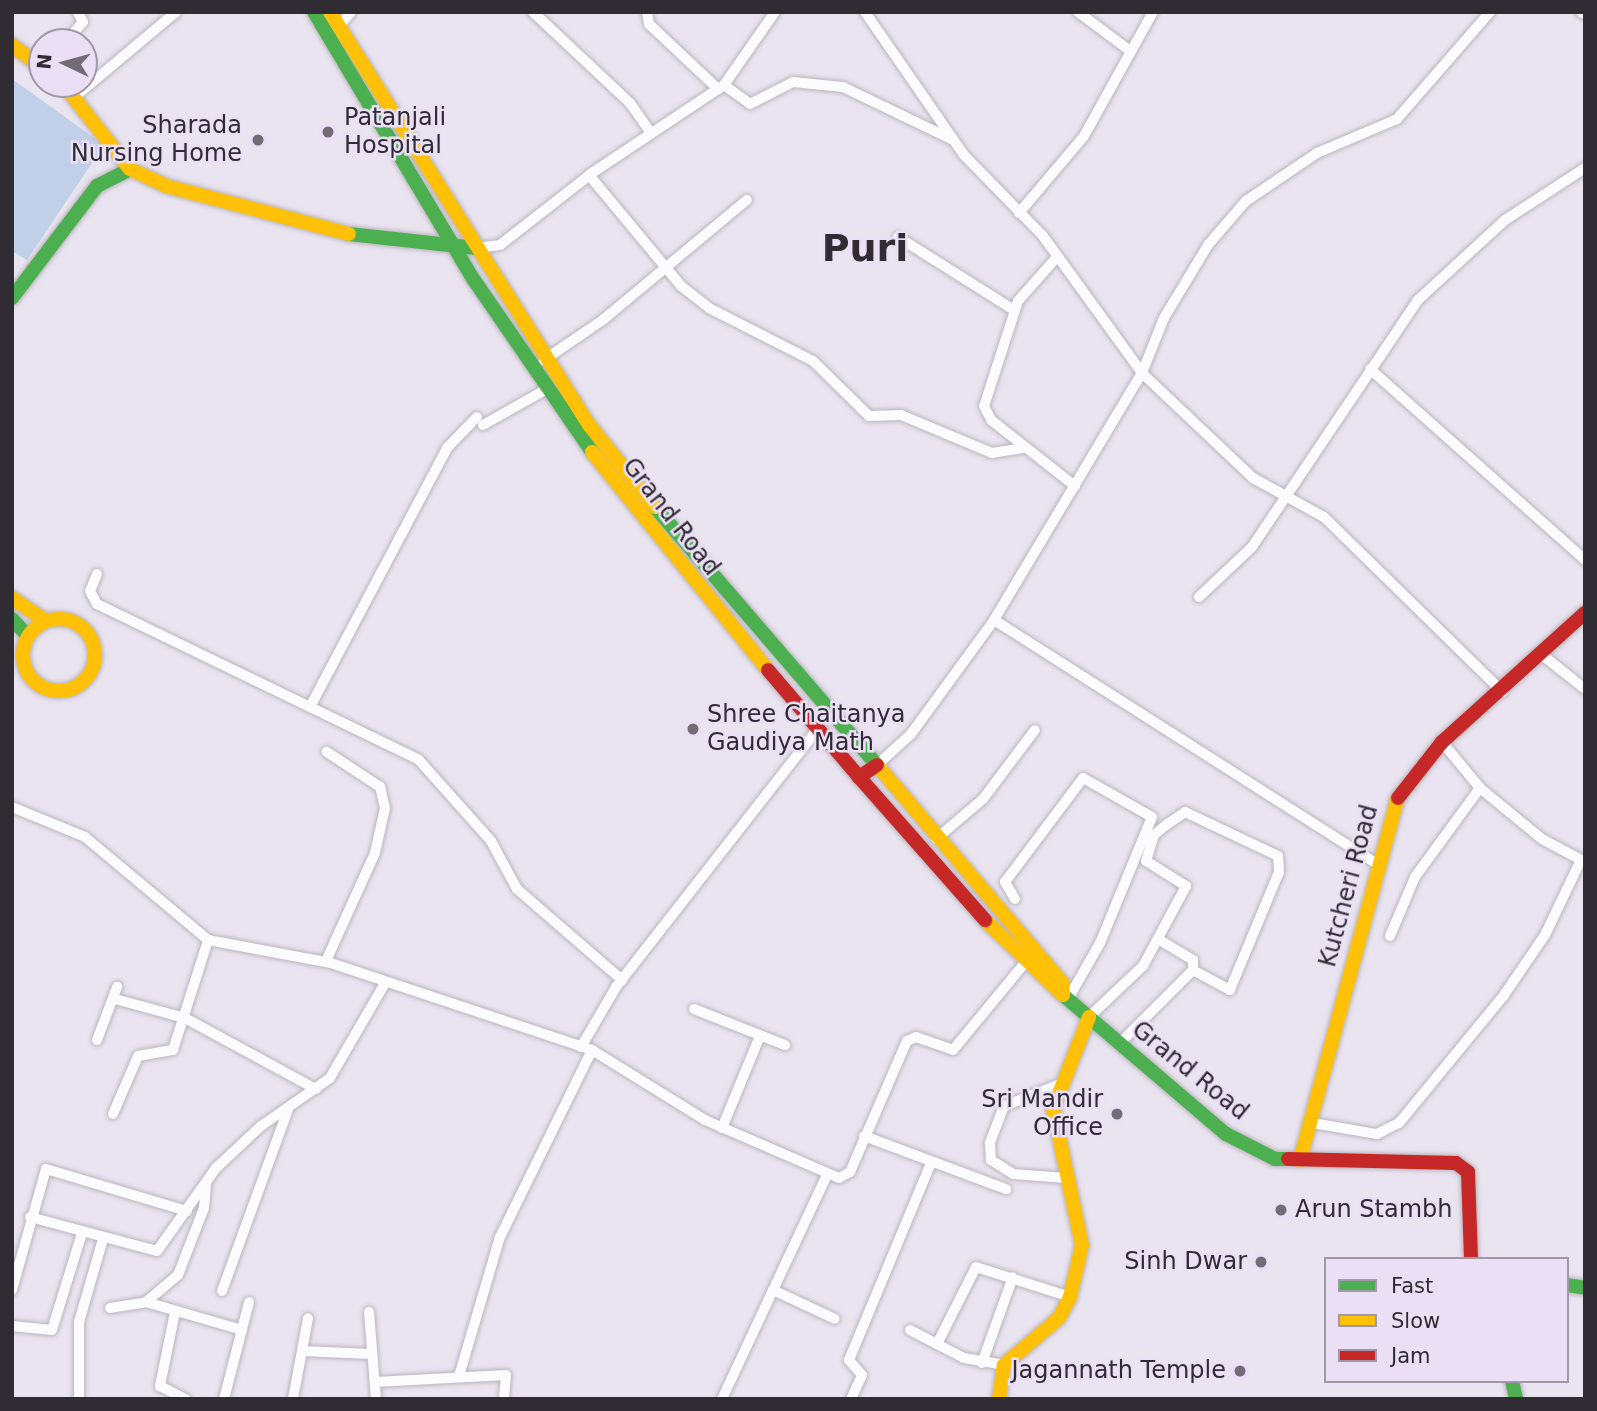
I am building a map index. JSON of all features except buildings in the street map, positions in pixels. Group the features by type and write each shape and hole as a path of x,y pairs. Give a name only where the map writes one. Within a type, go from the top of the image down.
{"main road":[{"name":"Grand Road","path":"314,12 453,245 547,389 713,606 1024,964 1226,1134 1275,1159 1367,1156 1456,1163 1468,1172 1471,1257"},
{"name":"Grand Road","path":"330,12 544,360 655,510 1062,982 1065,997"},
{"path":"12,45 28,57"},
{"path":"79,98 131,169 295,224 377,241 476,248"},
{"path":"12,298 97,186 131,169"},
{"path":"12,598 46,621"},
{"name":"Kutcheri Road","path":"1300,1160 1313,1123 1376,863 1395,802 1442,742 1503,692 1585,613"},
{"path":"12,620 28,636 27,671 39,687 68,692 85,682 95,657 89,635 66,618 46,621 28,636"},
{"path":"859,777 877,765"},
{"path":"999,1399 1004,1365 1059,1318 1070,1297 1082,1245 1053,1109 1058,1085 1089,1017"}],"street":[{"path":"78,12 83,22 78,28"},
{"path":"98,77 176,12"},
{"path":"339,26 351,12"},
{"path":"533,12 631,103 652,134"},
{"path":"648,12 649,24 721,87 750,104 793,82 843,87 953,140"},
{"path":"476,248 499,245 589,175 721,87 775,12"},
{"path":"865,12 953,140 1057,257 1142,373 1254,478 1324,517 1503,692"},
{"path":"1078,12 1129,50"},
{"path":"1019,213 1084,136 1129,61 1129,50 1153,12"},
{"path":"877,765 911,733 994,620 1142,373 1184,282 1246,201 1317,153 1397,118 1490,12"},
{"path":"1199,597 1252,547 1285,493 1370,369 1445,273 1505,220 1585,168"},
{"path":"589,175 663,267 709,308 826,371 869,416 901,415 992,453 1023,448"},
{"path":"544,360 604,319 663,267 747,200"},
{"path":"898,237 1014,310"},
{"path":"1057,257 1014,310 984,406 991,420 1023,448 1075,486"},
{"path":"1370,369 1585,560"},
{"path":"310,707 440,460 480,421 547,389"},
{"path":"97,574 90,591 97,604 418,759 491,841 517,889 622,979"},
{"path":"994,620 1376,863"},
{"path":"1541,654 1585,689"},
{"path":"459,1376 500,1237 586,1049 622,979 818,728"},
{"path":"936,839 983,799 1035,730"},
{"path":"1313,1123 1377,1134 1399,1123 1504,995 1545,935 1582,862 1480,788 1442,742"},
{"path":"326,961 375,853 385,808 380,787 327,752"},
{"path":"1015,899 1004,882 1083,778 1152,817 1100,943 1065,997"},
{"path":"1390,936 1415,877 1480,788"},
{"path":"12,807 85,837 208,940 326,961 385,984 586,1049 722,1128 827,1175 850,1172 906,1041 916,1037 953,1050 1024,964"},
{"path":"1089,1017 1143,966 1160,940 1186,886 1146,861 1154,835 1185,812 1278,856 1279,872 1230,990 1193,970"},
{"path":"113,1114 138,1056 170,1054 185,1018 208,940"},
{"path":"1119,1044 1193,970 1193,960 1160,940"},
{"path":"30,1217 103,1239 157,1251 206,1182 289,1107 316,1089 339,1066 385,984"},
{"path":"97,1040 115,999 117,987"},
{"path":"115,999 185,1018 316,1089"},
{"path":"694,1009 785,1045"},
{"path":"722,1128 760,1036"},
{"path":"1058,1085 1004,1105 990,1143 991,1160 1013,1174 1066,1178"},
{"path":"222,1292 289,1107"},
{"path":"864,1136 930,1165 1006,1189"},
{"path":"851,1399 862,1375 849,1360 930,1165"},
{"path":"12,1290 42,1173 51,1169 187,1211"},
{"path":"722,1399 827,1175"},
{"path":"146,1302 178,1275 204,1208 206,1182"},
{"path":"12,1326 52,1329 82,1233"},
{"path":"79,1399 79,1322 103,1239"},
{"path":"937,1344 976,1267 1070,1297"},
{"path":"982,1363 1013,1277"},
{"path":"773,1290 835,1319"},
{"path":"110,1308 146,1302 242,1330"},
{"path":"224,1399 249,1303"},
{"path":"175,1312 160,1386 186,1399"},
{"path":"369,1312 376,1399"},
{"path":"293,1399 308,1318"},
{"path":"910,1331 982,1363 1004,1365"},
{"path":"302,1351 371,1354"},
{"path":"376,1382 506,1375 505,1399"}],"water":[{"path":"12,79 28,90 28,98 38,98 104,145 27,260 12,251"}],"traffic: fast":[{"path":"314,12 474,280 592,452"},
{"path":"12,298 97,186 130,169"},
{"path":"349,234 476,248"},
{"path":"655,507 877,765"},
{"path":"12,619 28,636"},
{"path":"1063,995 1226,1134 1275,1159 1288,1159"},
{"path":"1569,1285 1585,1288"},
{"path":"1512,1383 1516,1399"}],"traffic: slow":[{"path":"330,12 590,426 655,507"},
{"path":"12,45 28,57"},
{"path":"74,98 130,169 166,186 349,234"},
{"path":"592,452 768,670"},
{"path":"12,598 46,621"},
{"path":"59,619 79,625 89,635 95,655 89,675 79,685 59,691 39,685 29,675 23,655 29,635 39,625 59,619"},
{"path":"877,765 1062,982 1063,995 985,920"},
{"path":"1300,1160 1398,798"},
{"path":"999,1399 1004,1365 1059,1318 1070,1297 1082,1245 1053,1109 1089,1017"}],"traffic: jam":[{"path":"1398,798 1442,742 1585,613"},
{"path":"768,670 859,777"},
{"path":"877,765 859,777 985,920"},
{"path":"1288,1159 1456,1163 1468,1172 1471,1257"}],"place":[{"name":"Patanjali Hospital","path":"328,132"},
{"name":"Sharada Nursing Home","path":"258,140"},
{"name":"Shree Chaitanya Gaudiya Math","path":"693,729"},
{"name":"Sri Mandir Office","path":"1117,1114"},
{"name":"Arun Stambh","path":"1281,1210"},
{"name":"Sinh Dwar","path":"1261,1262"},
{"name":"Jagannath Temple","path":"1240,1371"}],"district":[{"name":"Puri","path":"865,249"}]}
